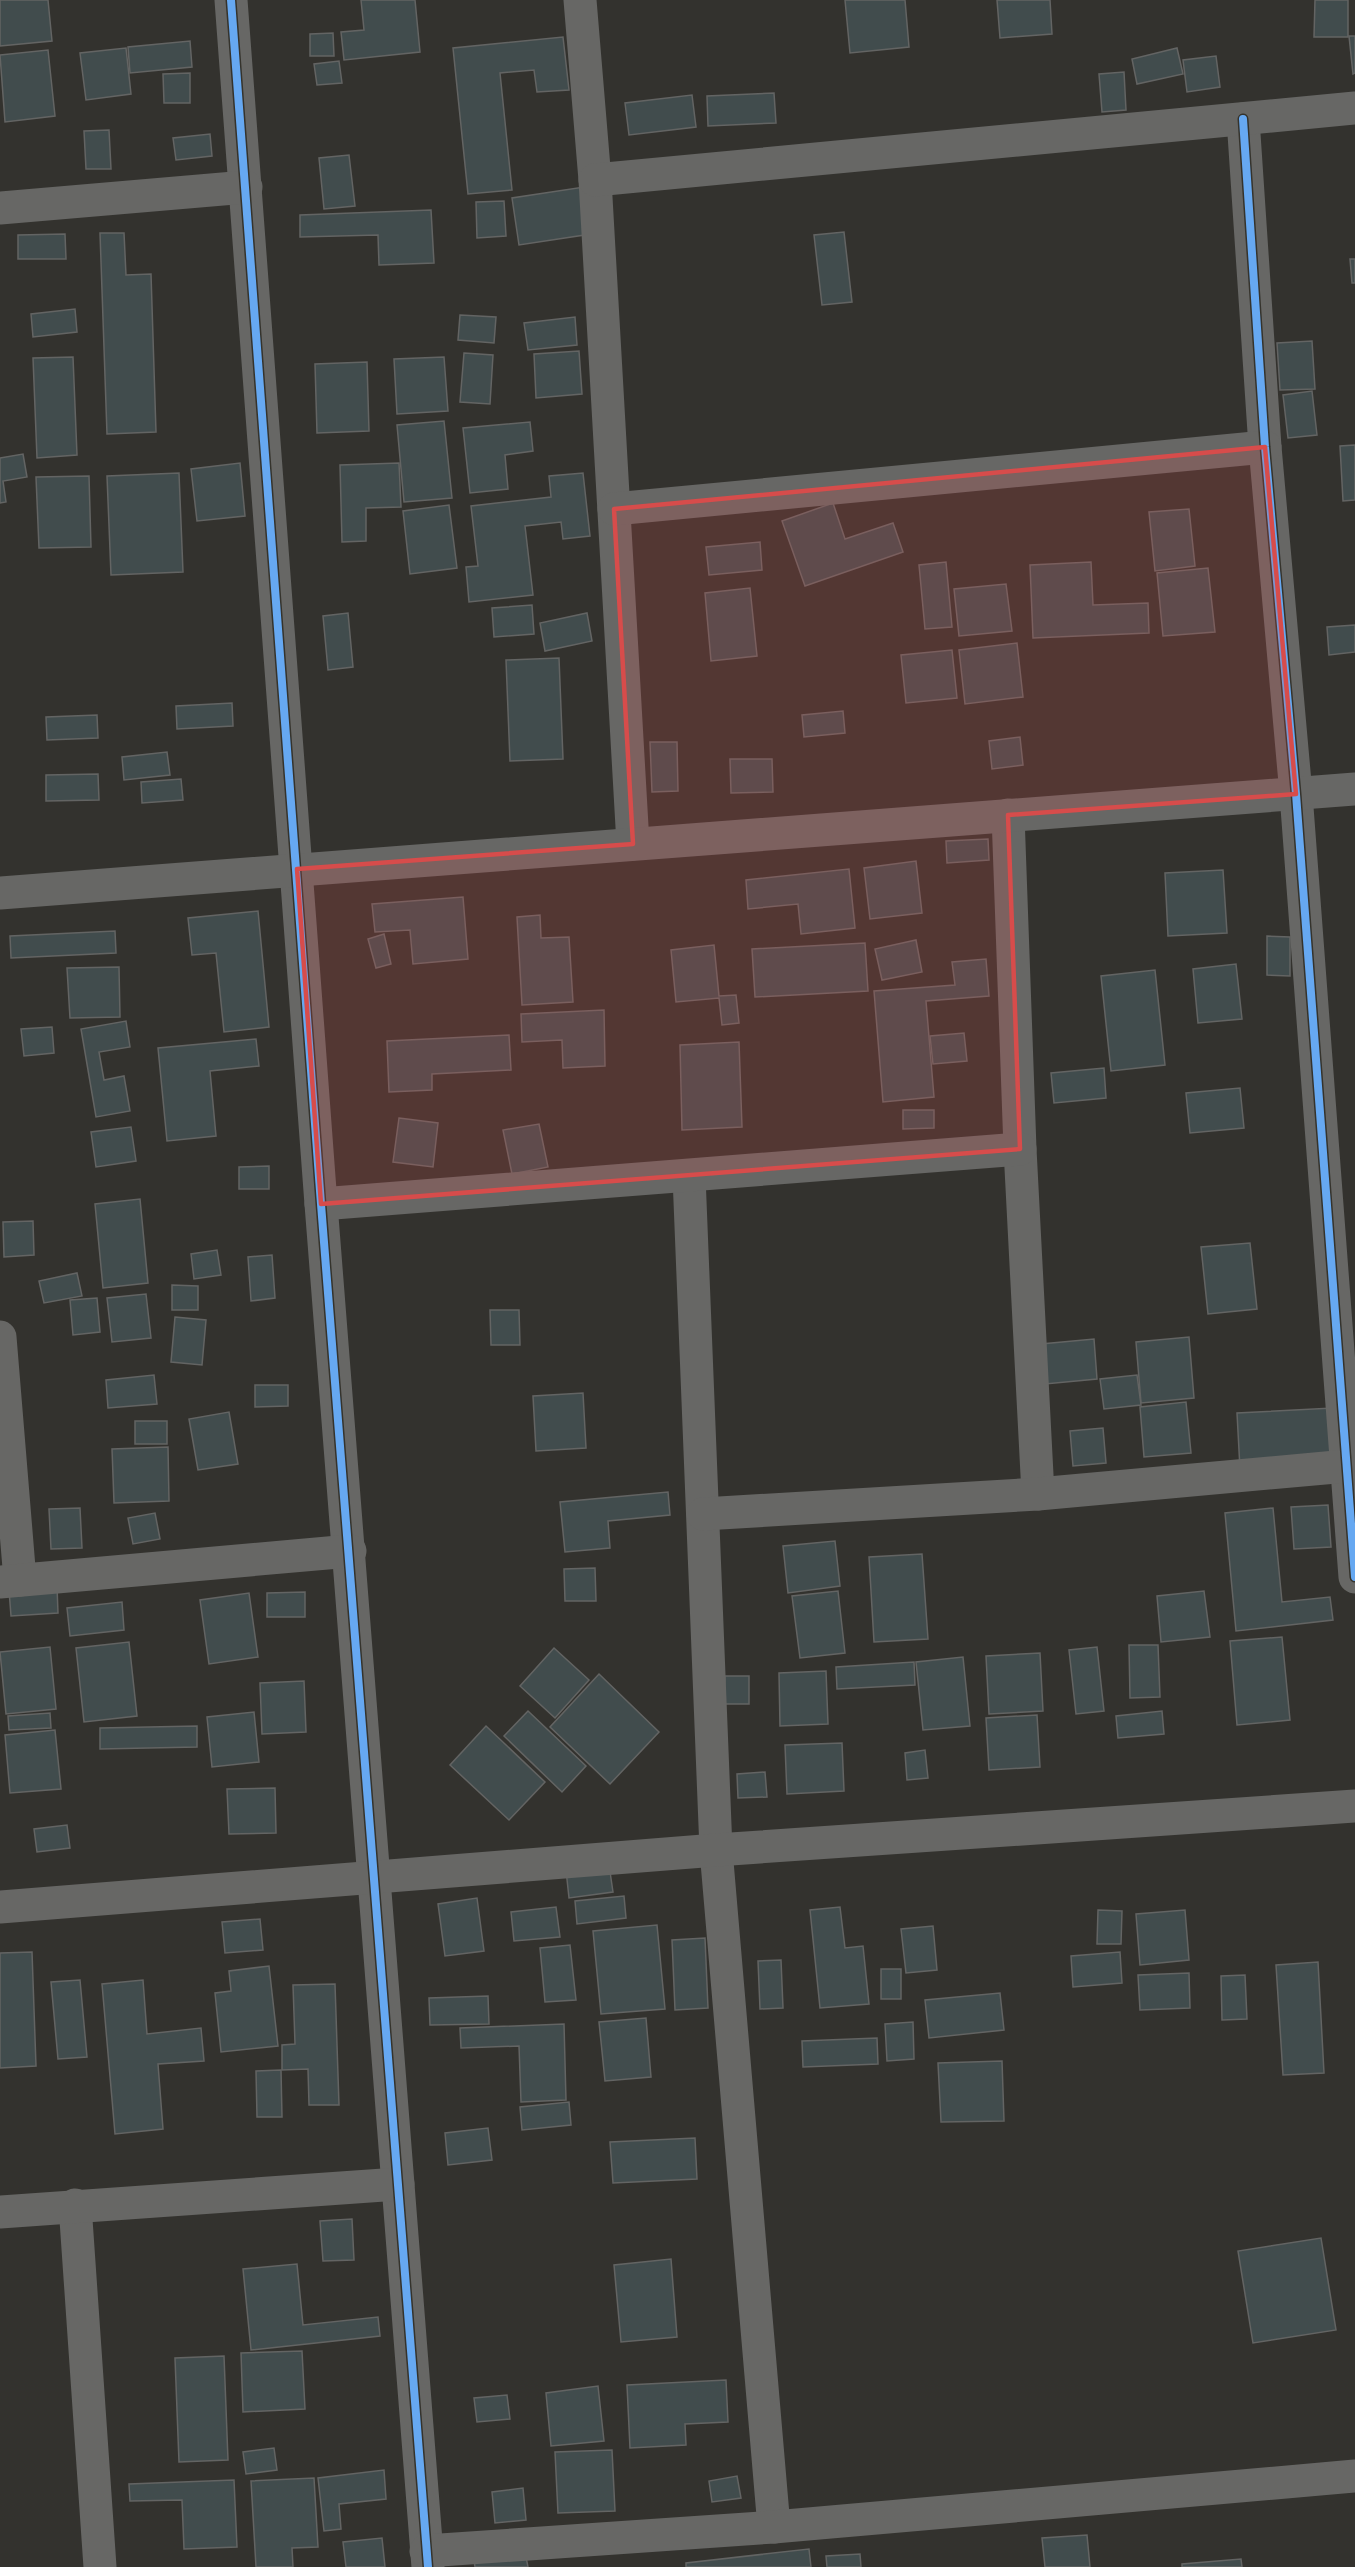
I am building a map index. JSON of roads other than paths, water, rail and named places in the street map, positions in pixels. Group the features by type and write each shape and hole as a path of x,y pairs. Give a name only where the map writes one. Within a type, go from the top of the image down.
{"street":[{"path":"231,0 321,1204 350,1551 427,2559 1355,2476"},
{"path":"580,0 596,180 633,844"},
{"path":"596,180 1355,108"},
{"path":"1243,119 1265,447 1296,794 1355,1577"},
{"path":"0,208 246,187"},
{"path":"614,509 1265,447"},
{"path":"0,893 1355,789"},
{"path":"1008,815 1020,1149 1038,1494"},
{"path":"321,1204 1020,1149"},
{"path":"689,1176 693,1332 703,1514 716,1850 774,2527"},
{"path":"0,1337 10,1581 350,1551"},
{"path":"703,1514 1038,1494 1347,1466"},
{"path":"0,1907 375,1879 716,1850 1355,1806"},
{"path":"0,2212 398,2184"},
{"path":"75,2205 100,2567"}]}
